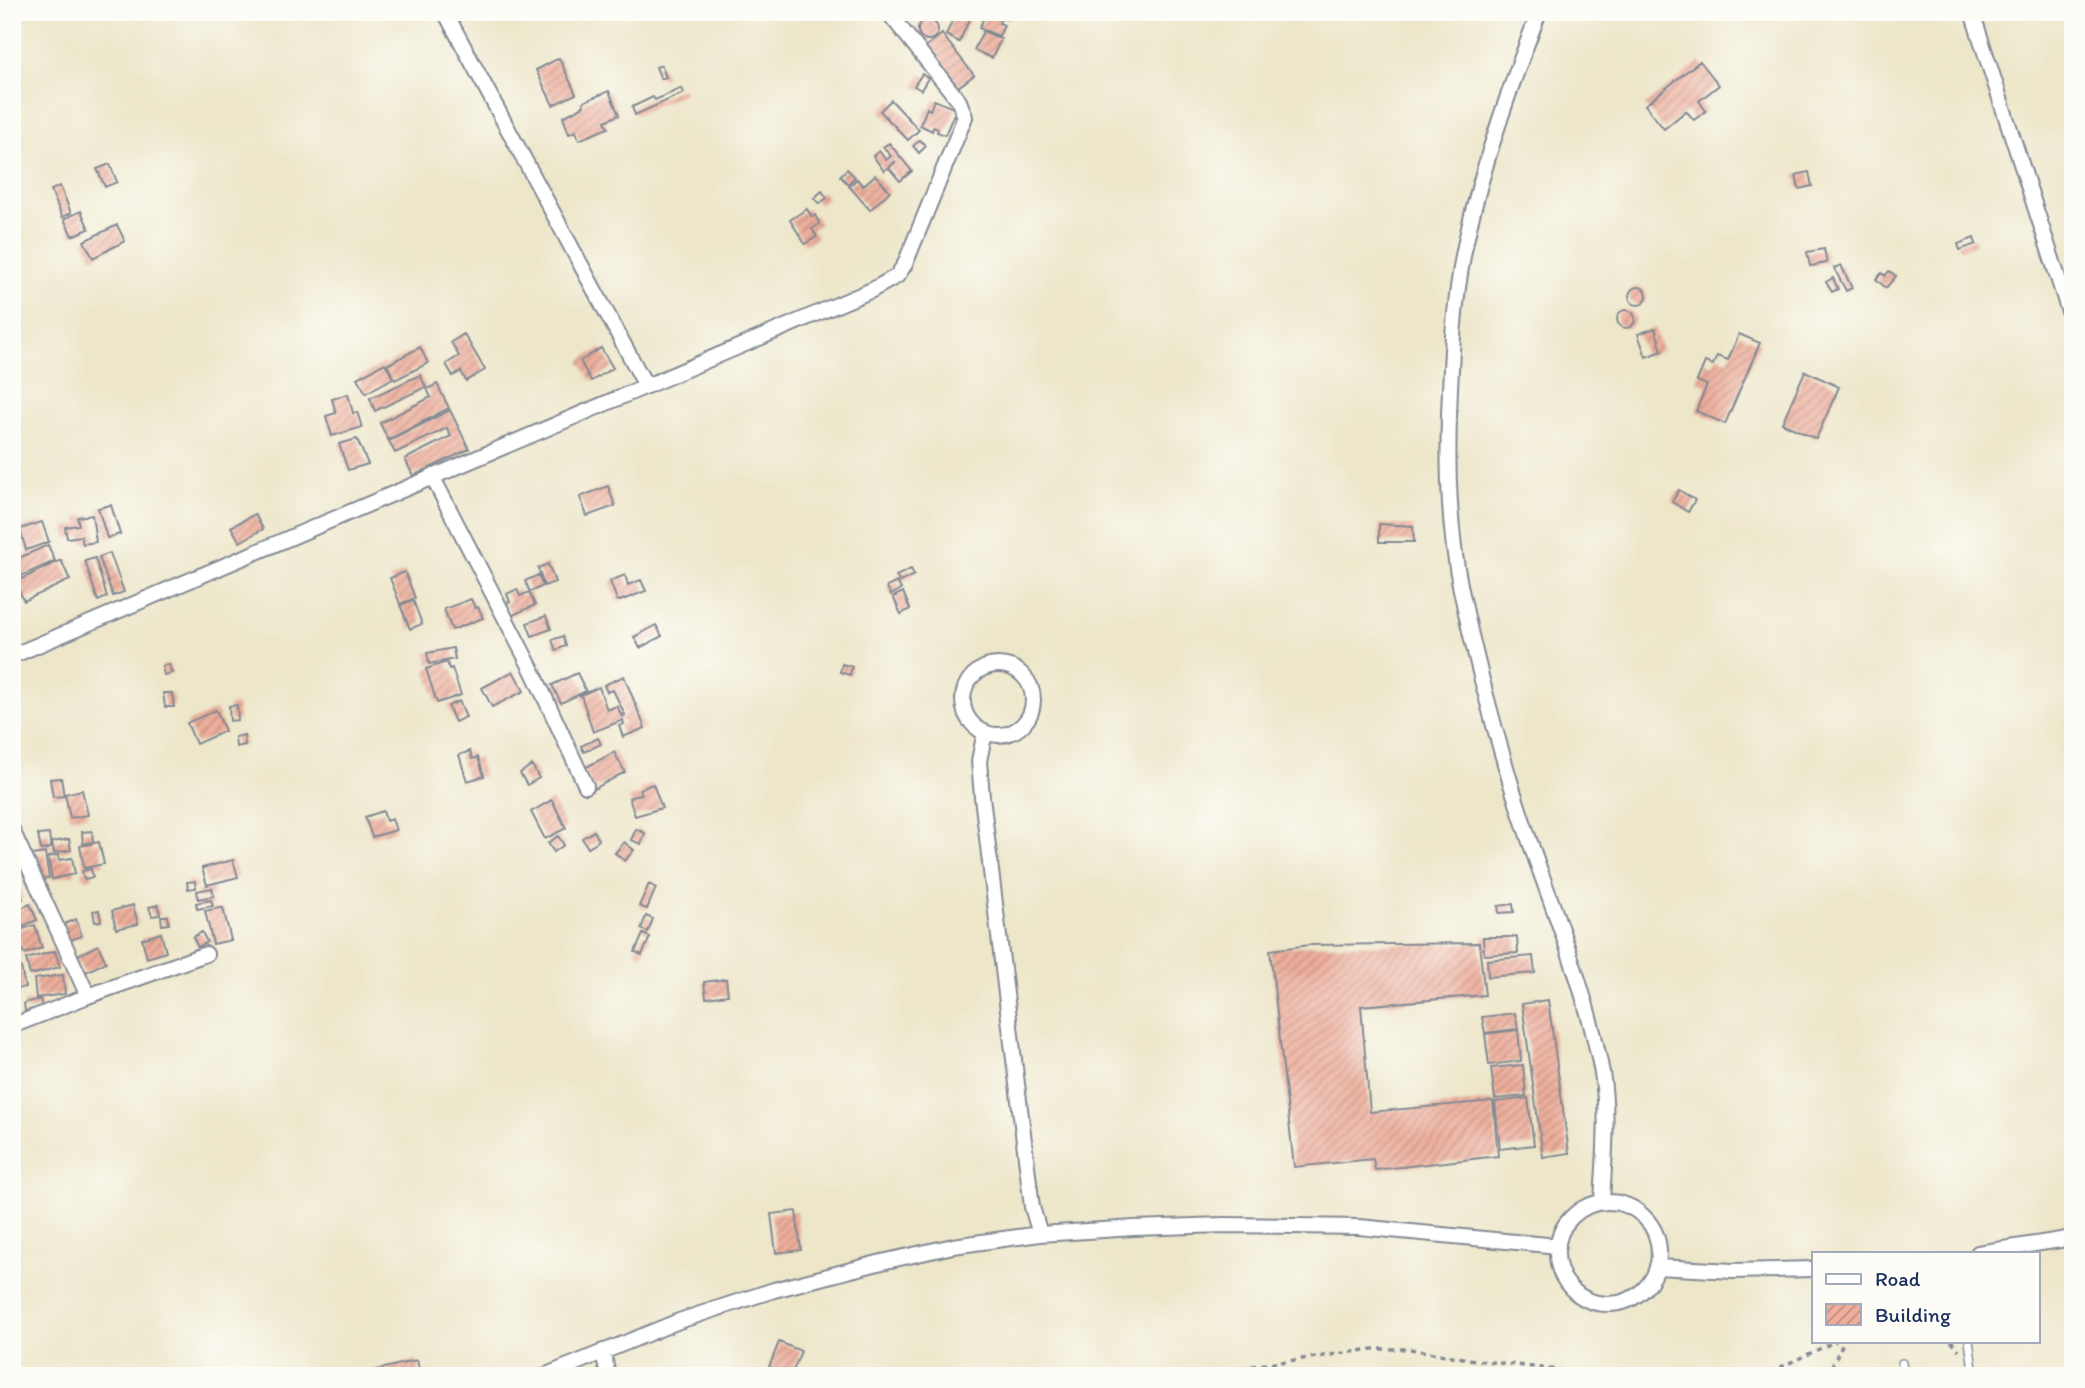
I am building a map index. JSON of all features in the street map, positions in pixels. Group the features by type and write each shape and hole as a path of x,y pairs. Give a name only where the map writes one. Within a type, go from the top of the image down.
{"street":[{"path":"445,12 646,386"},
{"path":"12,656 872,290 897,276 905,264 965,117 959,100 888,12"},
{"path":"1539,12 1515,74 1488,158 1466,242 1454,318 1449,413 1450,500 1460,587 1480,673 1509,777 1586,1003 1602,1076 1605,1141 1602,1202"},
{"path":"1972,12 2073,324"},
{"path":"432,476 533,672 586,786"},
{"path":"1003,665 1015,669 1024,676 1033,696 1029,718 1012,733 1001,735 985,732 971,721 965,711 966,687 972,677 981,670 1003,665"},
{"path":"985,732 979,761 982,797 1032,1207 1040,1234"},
{"path":"12,830 88,996"},
{"path":"12,1026 206,954"},
{"path":"1602,1202 1619,1203 1634,1209 1647,1220 1655,1234 1659,1251 1657,1267 1650,1283 1638,1295 1623,1303 1606,1305 1589,1301 1575,1292 1564,1279 1558,1263 1558,1246 1563,1230 1572,1217 1586,1207 1602,1202"},
{"path":"546,1375 678,1321 774,1290 954,1246 1040,1234 1224,1225 1359,1227 1558,1246"},
{"path":"1984,1252 2073,1238"},
{"path":"1657,1267 1734,1271 1812,1269"},
{"path":"603,1352 608,1376"}],"lane":[{"path":"1969,1342 1974,1376"},
{"path":"1902,1363 1904,1376"}],"path":[{"path":"1762,1376 1834,1342"},
{"path":"1827,1376 1844,1342"},
{"path":"1182,1376 1294,1359 1385,1349 1410,1349 1607,1376"}],"building":[{"path":"956,12 973,12 959,42 946,35"},
{"path":"981,12 1010,12 1008,19 1002,16 999,23 1004,25 999,36 979,28 983,20 979,18"},
{"path":"924,20 932,20 938,30 932,40 924,40 918,34 918,26"},
{"path":"983,31 1001,39 992,58 974,50"},
{"path":"942,34 974,75 957,88 925,47"},
{"path":"559,58 576,94 553,105 536,70"},
{"path":"1700,61 1719,85 1699,101 1706,111 1694,120 1686,111 1664,129 1645,105"},
{"path":"661,65 666,77 661,79 656,67"},
{"path":"922,74 928,78 921,90 914,86"},
{"path":"682,88 684,93 635,115 632,107"},
{"path":"609,91 619,115 605,121 608,128 579,140 576,131 569,134 563,117 584,106 583,102"},
{"path":"891,100 919,130 908,140 880,111"},
{"path":"934,100 956,109 945,135 933,127 932,131 920,125 927,108 930,110"},
{"path":"920,140 926,146 919,153 913,146"},
{"path":"889,143 912,171 900,181 889,168 896,161 884,171 873,156 879,151 886,160 891,156 883,147"},
{"path":"110,164 117,182 105,187 97,169"},
{"path":"847,169 855,177 848,184 840,176"},
{"path":"1809,172 1812,186 1799,189 1796,175"},
{"path":"875,175 890,191 870,210 849,186 857,179 863,186"},
{"path":"60,186 71,213 62,217 51,190"},
{"path":"822,191 827,198 819,204 814,198"},
{"path":"807,209 812,217 815,215 820,224 812,229 817,237 805,244 790,220"},
{"path":"81,211 89,229 72,236 64,219"},
{"path":"117,225 125,241 93,258 84,241"},
{"path":"1974,238 1976,244 1960,250 1958,244"},
{"path":"1824,249 1827,263 1810,266 1807,252"},
{"path":"1841,265 1852,288 1846,291 1834,268"},
{"path":"1889,271 1896,276 1886,288 1876,279 1882,273 1885,276"},
{"path":"1833,278 1838,289 1832,292 1826,282"},
{"path":"1634,287 1642,287 1647,296 1645,303 1634,305 1629,300 1629,292"},
{"path":"1626,310 1632,313 1635,319 1632,325 1626,328 1620,325 1617,319 1620,313"},
{"path":"1655,328 1662,351 1646,357 1638,334"},
{"path":"464,334 485,370 466,381 461,371 453,376 446,364 459,356 451,342"},
{"path":"1739,334 1760,343 1725,424 1696,411 1707,385 1697,381 1705,362 1713,365 1717,356 1728,360"},
{"path":"420,347 428,363 395,380 387,365"},
{"path":"601,348 613,368 591,381 580,361"},
{"path":"385,363 393,378 366,393 357,378"},
{"path":"1805,371 1839,387 1816,439 1782,423"},
{"path":"420,375 426,387 375,411 370,398"},
{"path":"437,384 449,408 388,440 380,423 431,397 427,389"},
{"path":"348,394 353,413 357,412 362,427 332,436 326,416 336,413 332,399"},
{"path":"450,410 469,449 413,476 405,459 451,436 447,428 395,453 389,441"},
{"path":"357,439 368,464 348,470 339,444"},
{"path":"608,486 615,506 587,516 580,497"},
{"path":"1679,490 1695,500 1688,512 1672,502"},
{"path":"111,505 120,534 107,538 98,508"},
{"path":"255,514 263,529 240,542 231,527"},
{"path":"92,515 96,542 83,544 81,536 67,538 65,527 79,525 77,517"},
{"path":"42,522 49,542 26,550 20,529"},
{"path":"1379,524 1413,526 1414,542 1379,542"},
{"path":"48,545 55,561 12,580 12,561"},
{"path":"110,553 124,592 113,596 99,557"},
{"path":"95,558 107,597 98,601 85,561"},
{"path":"61,560 70,580 24,601 15,582"},
{"path":"548,564 555,582 544,586 538,568"},
{"path":"911,569 914,575 900,582 896,576"},
{"path":"405,572 415,598 400,604 390,578"},
{"path":"538,575 543,586 530,592 525,581"},
{"path":"625,575 628,585 641,580 646,591 620,601 617,600 610,581"},
{"path":"897,582 901,589 891,595 887,587"},
{"path":"517,589 520,596 529,592 535,605 511,616 506,603 510,602 507,594"},
{"path":"903,592 910,609 901,614 893,597"},
{"path":"471,599 483,618 452,630 444,609"},
{"path":"413,600 422,624 410,629 400,605"},
{"path":"546,616 551,629 532,636 527,623"},
{"path":"656,625 662,636 640,648 634,637"},
{"path":"563,636 566,646 556,650 552,640"},
{"path":"453,648 455,659 429,664 427,653"},
{"path":"447,662 449,669 452,668 461,695 437,703 426,669"},
{"path":"169,664 172,673 164,675 162,666"},
{"path":"842,664 852,667 850,675 840,672"},
{"path":"513,671 524,691 492,707 482,688"},
{"path":"577,673 586,691 561,703 552,685"},
{"path":"624,676 645,728 623,737 619,726 624,724 623,720 593,732 581,695 599,687 607,710 617,706 622,717 625,715 613,690 607,692 604,685"},
{"path":"163,693 172,693 174,707 165,707"},
{"path":"459,701 466,717 455,722 448,706"},
{"path":"237,705 238,720 230,721 229,706"},
{"path":"216,710 225,731 196,744 187,723"},
{"path":"244,735 245,745 236,747 235,737"},
{"path":"598,738 601,744 584,752 581,746"},
{"path":"470,751 472,759 478,757 484,776 467,781 459,755"},
{"path":"614,752 625,772 594,789 583,769"},
{"path":"532,765 539,778 527,785 520,773"},
{"path":"61,778 64,796 53,797 50,779"},
{"path":"653,784 662,808 635,816 629,798 642,794 640,789"},
{"path":"82,790 88,815 70,818 65,794"},
{"path":"552,800 566,828 545,839 531,812"},
{"path":"383,811 386,821 392,819 396,830 372,837 365,817"},
{"path":"636,829 645,833 641,844 631,840"},
{"path":"92,831 93,842 83,844 82,832"},
{"path":"594,831 599,840 588,848 582,838"},
{"path":"49,834 51,848 41,850 38,835"},
{"path":"558,836 564,845 554,852 548,843"},
{"path":"69,839 71,850 54,853 52,842"},
{"path":"99,842 104,864 84,868 80,846"},
{"path":"624,842 634,850 625,861 615,853"},
{"path":"45,853 49,878 36,880 32,855"},
{"path":"58,855 59,860 72,858 75,874 52,879 48,857"},
{"path":"233,860 238,877 207,885 202,868"},
{"path":"91,869 93,877 84,879 82,871"},
{"path":"195,881 196,888 188,889 187,882"},
{"path":"16,883 23,899 12,903 12,884"},
{"path":"649,884 656,888 647,909 639,906"},
{"path":"212,888 214,896 198,899 197,891"},
{"path":"211,900 213,906 197,909 196,903"},
{"path":"30,904 37,920 14,930 12,912"},
{"path":"1513,904 1514,912 1499,913 1498,906"},
{"path":"133,905 138,924 116,929 112,911"},
{"path":"158,905 160,915 152,916 149,907"},
{"path":"223,908 231,940 213,944 205,911"},
{"path":"99,910 101,921 95,922 93,911"},
{"path":"161,916 168,916 169,924 162,925"},
{"path":"646,916 653,919 648,932 641,929"},
{"path":"76,919 82,936 68,941 62,925"},
{"path":"35,925 42,948 24,954 16,931"},
{"path":"202,932 207,942 198,947 193,937"},
{"path":"161,933 166,952 147,958 142,939"},
{"path":"643,934 650,937 642,955 635,952"},
{"path":"1483,937 1517,937 1518,953 1484,955"},
{"path":"1479,943 1485,995 1361,1006 1370,1112 1493,1101 1498,1156 1375,1170 1373,1159 1294,1167 1270,950 1310,945"},
{"path":"98,945 106,962 84,973 76,956"},
{"path":"55,951 60,967 30,975 26,959"},
{"path":"1533,956 1535,973 1488,977 1487,960"},
{"path":"21,967 25,987 12,990 12,969"},
{"path":"63,975 65,994 36,998 34,979"},
{"path":"726,979 728,995 706,998 704,982"},
{"path":"40,999 42,1007 25,1011 24,1003"},
{"path":"1548,1000 1569,1153 1543,1157 1522,1004"},
{"path":"1515,1013 1518,1029 1485,1033 1482,1017"},
{"path":"1518,1030 1521,1061 1489,1065 1485,1034"},
{"path":"1523,1065 1526,1096 1495,1099 1491,1068"},
{"path":"1528,1098 1534,1145 1500,1149 1495,1102"},
{"path":"796,1211 801,1250 776,1253 771,1214"},
{"path":"779,1342 801,1351 791,1376 769,1367"},
{"path":"417,1360 420,1374 356,1376 356,1375"}]}
